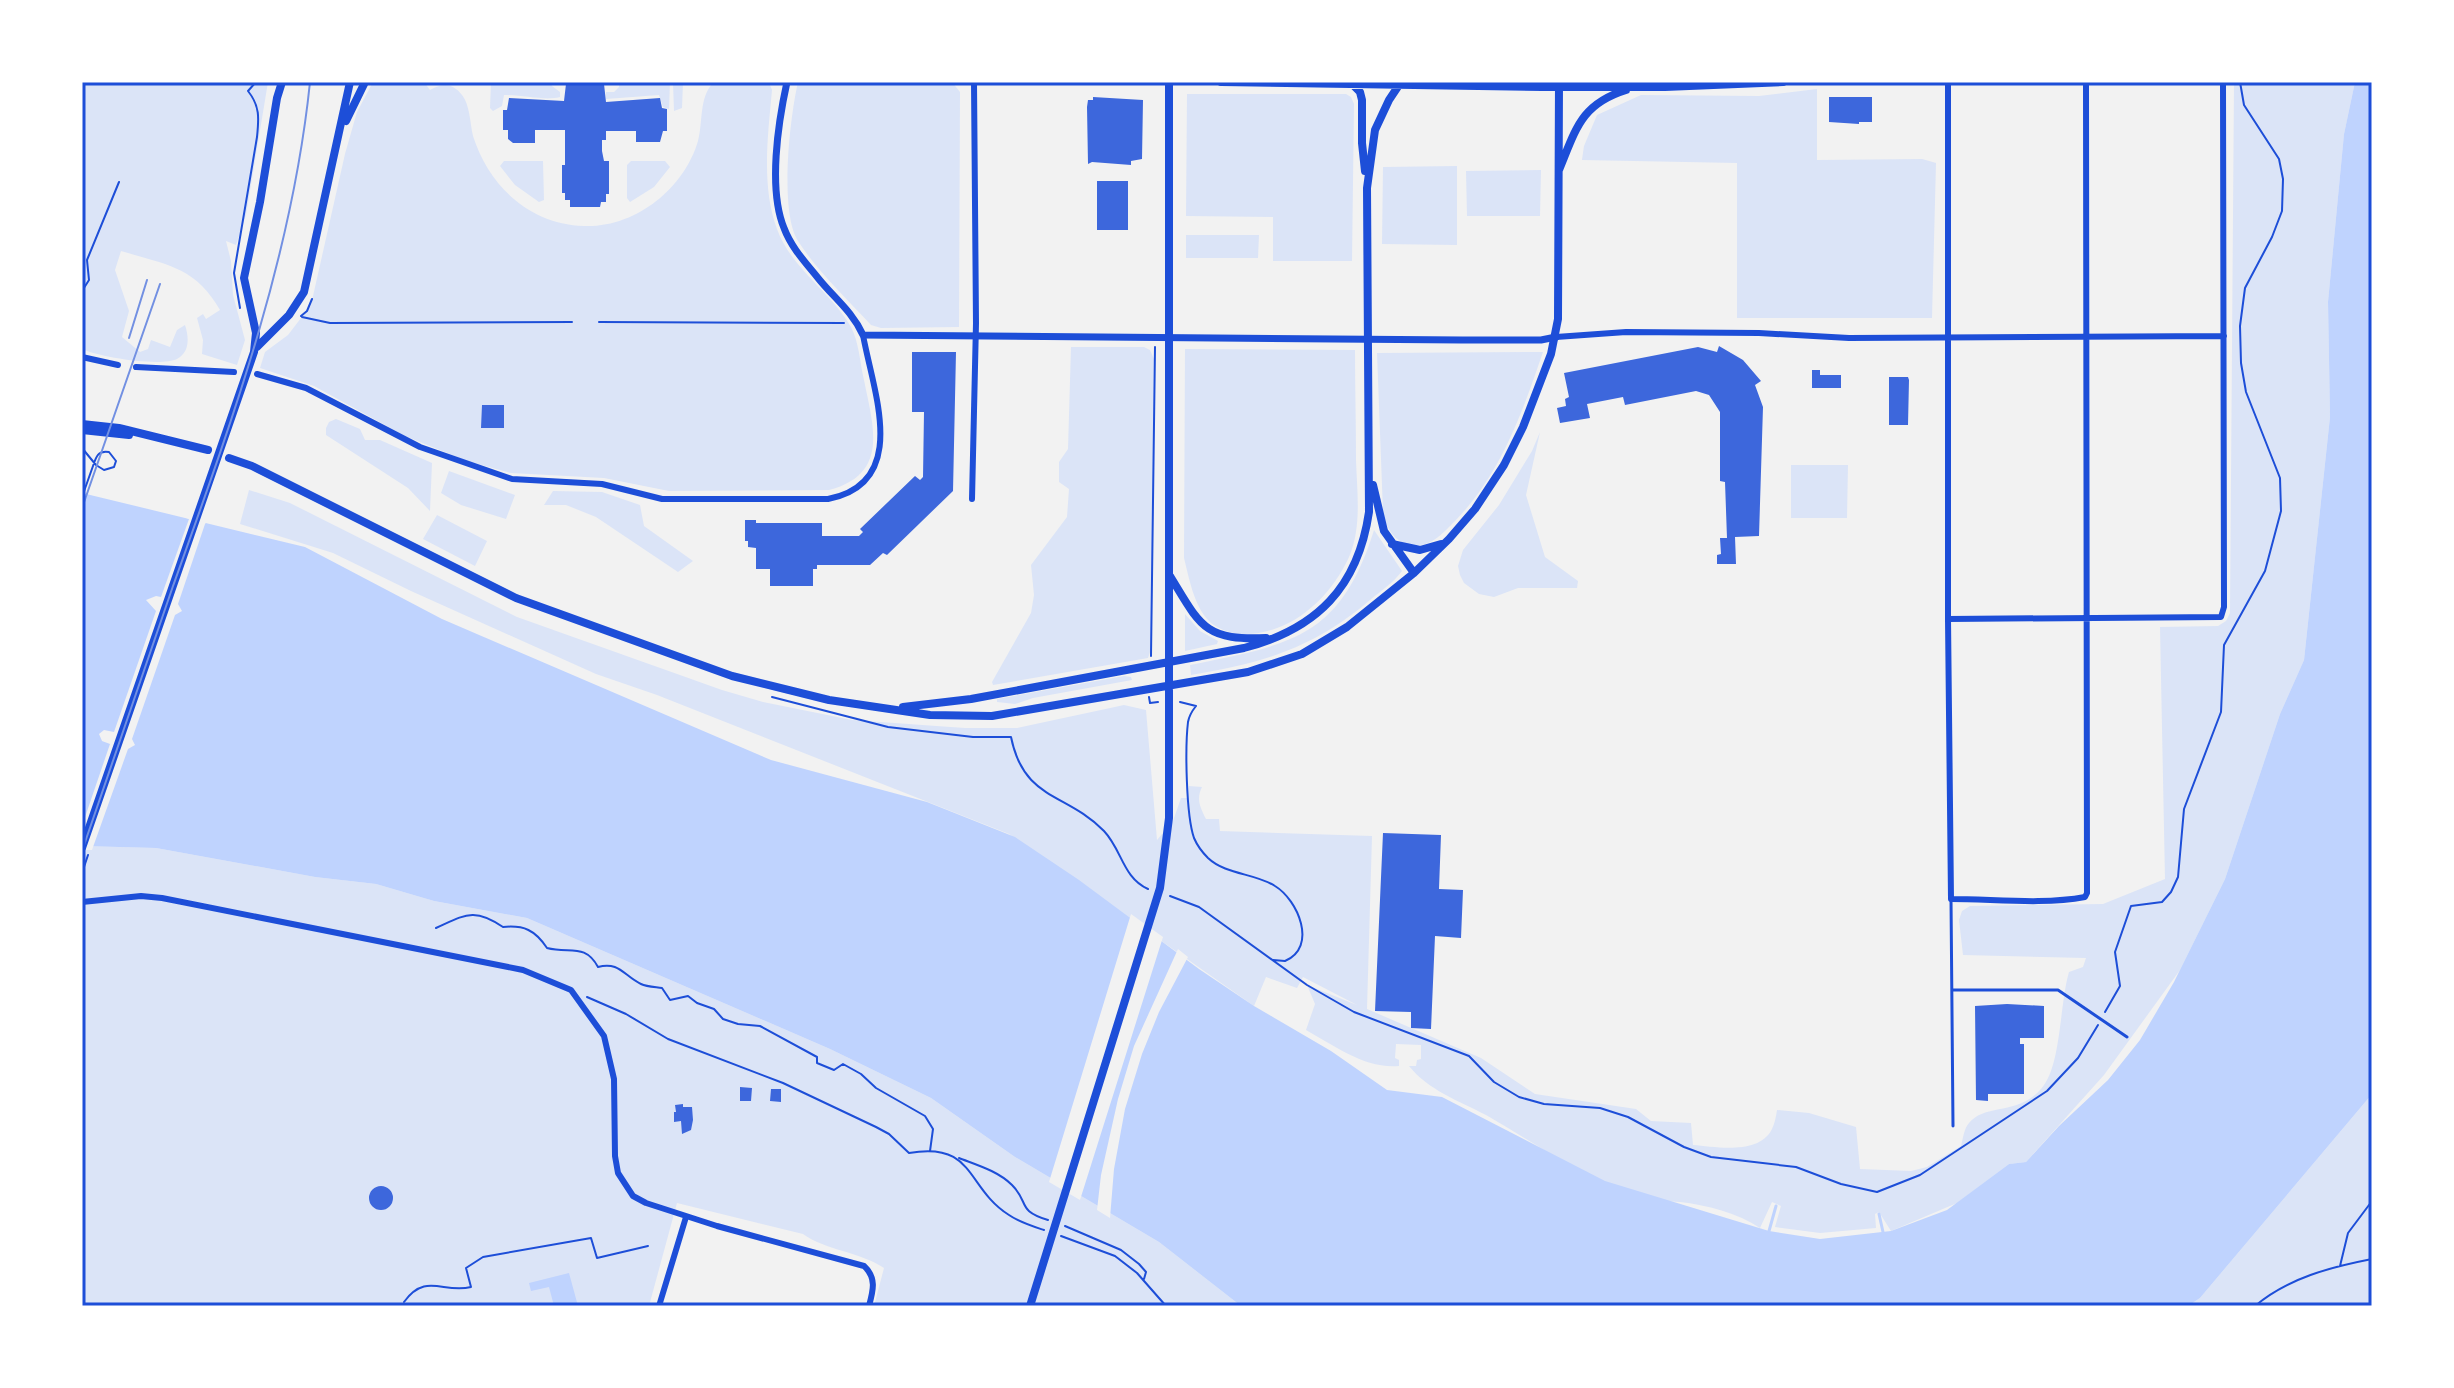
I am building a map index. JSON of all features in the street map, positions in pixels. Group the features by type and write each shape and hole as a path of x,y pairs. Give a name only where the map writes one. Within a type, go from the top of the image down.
{"main road":[{"path":"82,848 254,352 256,333 245,294 245,270 260,202 279,82"},
{"path":"254,352 296,307 304,292 350,82"},
{"path":"338,140 365,82"},
{"path":"1030,1306 1160,888 1164,865 1169,818 1169,82"},
{"path":"1221,82 1636,87 1783,82"},
{"path":"1367,188 1375,130 1400,83"},
{"path":"229,458 252,466 516,598 732,676 829,700 930,715 992,716 1248,672 1302,654 1347,627 1414,573 1475,509 1504,465 1523,427 1556,337 1559,84"},
{"path":"894,708 971,699 1244,648 1298,629 1324,609 1351,571 1368,523 1367,188 1362,143 1362,100 1360,92 1353,85"},
{"path":"1558,174 1587,111 1609,95 1636,87"},
{"path":"82,424 119,428 208,450"},
{"path":"82,430 178,441"},
{"path":"1370,477 1382,523 1392,544 1414,573"},
{"path":"1392,544 1420,550 1449,539"},
{"path":"1169,575 1191,612 1208,629 1235,638 1279,637"}],"street":[{"path":"257,374 306,388 420,447 512,479 602,484 662,499 828,499 846,495 861,485 872,471 880,453 881,426 863,335 850,311 821,282 796,250 780,217 776,182 787,82"},
{"path":"972,499 974,82"},
{"path":"1948,82 1951,899 2085,897 2087,893 2086,82"},
{"path":"1948,619 2221,617 2224,607 2223,82"},
{"path":"863,335 1541,340 1626,332 1948,338 2224,336"},
{"path":"82,357 118,365"},
{"path":"136,367 234,372"},
{"path":"82,902 141,896 162,898 523,970 571,990 604,1036 610,1054 614,1079 615,1156 622,1182 633,1196 686,1217 864,1266 871,1272 874,1284 869,1306"},
{"path":"659,1306 686,1217"}],"lane":[{"path":"1951,899 1953,1126"},
{"path":"1952,990 2058,990 2127,1037"}],"path":[{"path":"234,270 257,137 258,106 248,91 256,82"},
{"path":"2117,994 2120,986 2115,952 2131,906 2162,902 2178,877 2184,809 2221,712 2224,645 2265,571 2281,511 2280,478 2246,392 2240,326 2245,288 2282,211 2283,179 2279,159 2244,105 2240,82"},
{"path":"82,291 89,280 87,258 119,182"},
{"path":"302,317 330,323 572,322"},
{"path":"599,322 844,323"},
{"path":"1149,665 1153,635 1156,355 1153,349 1169,336"},
{"path":"82,448 89,457 96,465 104,470 114,467 116,461 109,452 97,456 94,462 93,466 82,497"},
{"path":"1147,690 1150,703"},
{"path":"1196,706 1188,721 1188,752 1191,818 1197,843 1222,868 1256,877 1279,888 1292,903 1301,922 1302,941 1294,957 1281,962 1269,957"},
{"path":"1011,737 1017,758 1030,780 1045,794 1077,810 1101,829 1117,847 1130,877 1149,889"},
{"path":"1161,893 1199,907 1307,985 1354,1012 1469,1056 1494,1082 1530,1102 1600,1108 1628,1117 1684,1147 1711,1157 1796,1167 1841,1184 1877,1192 1920,1175 2022,1109 2047,1091 2069,1069 2086,1044"},
{"path":"436,928 459,916 487,916 503,927 521,925 538,934 547,948 564,952 577,949 592,955 598,967 609,964 623,970 642,984 662,988 670,1000 688,996 714,1009 723,1019 760,1026 817,1057 817,1063 834,1070 843,1064 861,1074 876,1088 925,1116 933,1129 930,1151"},
{"path":"571,990 626,1014 668,1039 783,1083 876,1127 889,1134 909,1153 937,1151"},
{"path":"2340,1266 2348,1233 2372,1201"},
{"path":"404,1302 417,1288 428,1285 460,1290 471,1287 466,1268 483,1257 591,1238 597,1258 648,1246"},
{"path":"2255,1306 2285,1286 2330,1269 2372,1259"}],"shaded area":[{"path":"82,82 268,82 246,215 236,245 226,241 233,295 245,340 237,365 202,354 203,340 197,318 203,314 206,319 220,310 200,284 178,269 121,251 115,270 129,311 122,337 140,352 148,349 151,340 170,347 177,330 185,325 186,348 177,359 157,362 115,358 82,349"},
{"path":"373,82 424,82 430,90 443,85 455,88 467,104 480,154 501,186 529,210 564,224 584,226 603,225 639,213 669,190 691,159 698,141 705,95 713,83 769,83 772,90 767,178 772,213 783,243 843,314 854,333 873,431 869,460 861,473 848,483 829,490 669,491 604,478 511,473 467,461 405,436 314,386 260,368 265,352 288,335 311,305 345,154 357,112"},
{"path":"491,82 551,82 560,92 560,97 504,95 502,106 493,111 490,108"},
{"path":"619,82 670,82 669,109 663,107 659,95 606,99 606,92 614,92"},
{"path":"683,82 682,108 674,111 673,83"},
{"path":"798,82 952,82 960,92 959,327 881,328 871,325 823,274 798,241 789,208 788,163"},
{"path":"2234,82 2355,82 2344,134 2328,302 2330,417 2304,660 2280,714 2225,879 2180,970 2104,1075 2026,1162 2009,1164 1957,1203 1891,1231 1879,1212 1875,1214 1876,1228 1820,1233 1775,1227 1781,1206 1772,1202 1760,1228 1722,1210 1653,1200 1627,1192 1565,1162 1425,1082 1409,1066 1416,1066 1417,1060 1421,1059 1421,1045 1396,1044 1395,1058 1399,1060 1399,1066 1386,1066 1362,1060 1306,1030 1315,1004 1307,985 1357,1005 1303,977 1297,988 1266,977 1254,1006 1009,834 657,695 596,674 333,553 240,524 249,490 290,503 517,617 763,702 852,720 965,728 1017,728 1124,705 1146,710 1157,840 1173,821 1181,798 1187,798 1189,786 1202,787 1199,799 1202,811 1206,819 1219,819 1220,831 1372,836 1367,1009 1481,1058 1535,1094 1636,1109 1651,1121 1691,1123 1693,1145 1725,1148 1748,1146 1766,1137 1773,1127 1777,1110 1809,1113 1856,1127 1860,1169 1911,1171 1927,1167 1961,1146 1966,1128 1976,1117 2015,1106 2035,1095 2044,1085 2054,1062 2069,972 2083,967 2086,958 1963,955 1959,920 1962,911 1970,906 2103,904 2165,879 2160,627 2218,626 2226,621 2230,613"},
{"path":"1817,89 1817,160 1922,159 1936,163 1932,318 1737,318 1737,163 1582,160 1584,146 1597,115 1641,95 1759,96"},
{"path":"1187,94 1346,94 1351,97 1354,104 1352,261 1273,261 1273,217 1186,216"},
{"path":"504,161 543,161 544,200 539,202 515,185 500,166"},
{"path":"631,161 665,161 670,167 654,187 630,202 627,198 627,165"},
{"path":"1457,166 1457,245 1382,244 1383,167"},
{"path":"1541,170 1540,216 1467,216 1466,171"},
{"path":"1186,235 1259,235 1258,258 1186,258"},
{"path":"1071,347 1144,347 1150,350 1154,359 1151,649 1148,658 993,685 1031,613 1034,595 1031,565 1067,517 1069,489 1059,482 1059,462 1068,449"},
{"path":"1185,349 1355,350 1358,509 1353,546 1341,572 1319,600 1291,622 1275,629 1241,634 1219,628 1203,614 1193,591 1184,558"},
{"path":"1543,352 1527,398 1498,463 1471,503 1429,543 1408,544 1394,536 1383,512 1377,353"},
{"path":"336,419 360,429 365,440 380,440 432,463 430,511 408,488 326,435 329,422"},
{"path":"1540,432 1526,495 1545,557 1578,581 1577,588 1518,588 1494,597 1479,594 1464,583 1460,575 1458,566 1463,550 1499,505"},
{"path":"1791,465 1848,465 1847,518 1791,518"},
{"path":"449,471 515,495 506,519 461,505 441,493"},
{"path":"553,491 602,492 640,505 644,526 693,561 678,572 596,517 566,505 544,505"},
{"path":"437,515 487,541 475,566 423,539"},
{"path":"1374,530 1402,571 1349,617 1308,642 1265,659 1191,675 1190,665 1284,642 1327,615 1345,594"},
{"path":"1185,614 1200,631 1218,641 1217,644 1185,651"},
{"path":"1124,676 1132,680 1015,704 997,702 997,699"},
{"path":"82,846 156,848 315,877 376,884 434,901 527,918 830,1049 931,1098 1015,1157 1159,1242 1241,1306 874,1306 884,1268 874,1262 803,1234 677,1203 649,1306 82,1306"},
{"path":"2372,1094 2372,1306 2188,1306 2200,1298"}],"water":[{"path":"2355,82 2372,82 2372,1094 2200,1298 2188,1306 1241,1306 1159,1242 1015,1157 931,1098 830,1049 527,918 434,901 376,884 315,877 156,848 82,846 82,493 305,547 442,619 771,760 927,802 1015,837 1199,969 1254,1006 1331,1051 1387,1090 1442,1097 1605,1181 1769,1231 1820,1239 1891,1231 1947,1210 2009,1164 2026,1162 2108,1080 2140,1040 2174,982 2225,879 2280,714 2304,660 2330,417 2328,302 2344,134"},
{"path":"569,1273 578,1306 554,1306 549,1287 531,1291 529,1283"}],"pier":[{"path":"186,513 209,519 178,604 182,611 175,615 132,739 135,745 128,749 92,850 82,850 82,826 110,744 102,741 99,734 104,730 114,732 156,611 146,600 161,597 189,519 184,517"},
{"path":"1131,914 1163,937 1080,1200 1049,1182"},
{"path":"1178,949 1188,957 1159,1012 1125,1109 1114,1169 1110,1218 1097,1210 1101,1175 1118,1099 1134,1046"}],"building":[{"path":"566,84 604,84 606,102 660,98 662,108 667,109 667,131 663,131 660,142 636,142 636,131 606,131 602,151 604,161 609,161 609,194 606,194 606,202 601,202 600,207 570,207 570,200 565,200 562,165 565,165 565,130 535,130 535,143 513,143 508,139 508,130 503,130 503,110 507,110 509,98 564,101"},
{"path":"1093,97 1143,100 1142,159 1131,161 1131,165 1088,164 1087,107 1088,100 1093,100"},
{"path":"1829,97 1872,97 1872,122 1829,122"},
{"path":"1097,181 1128,181 1128,230 1097,230"},
{"path":"1719,346 1743,360 1761,381 1755,385 1763,407 1759,536 1735,537 1736,564 1717,564 1717,555 1721,554 1720,538 1727,538 1725,482 1720,481 1720,412 1709,395 1696,391 1625,405 1623,397 1587,404 1590,418 1560,423 1557,408 1566,406 1565,399 1569,397 1564,373 1698,347 1717,352"},
{"path":"912,352 956,352 953,491 887,555 883,553 870,565 817,565 817,569 813,569 813,586 770,586 770,569 756,569 756,548 748,547 748,541 745,541 745,520 756,520 756,523 822,523 822,536 859,536 863,532 860,529 915,476 920,480 923,477 924,412 912,412"},
{"path":"1812,370 1820,370 1820,375 1841,375 1841,388 1812,388"},
{"path":"1889,377 1908,377 1908,425 1889,425"},
{"path":"482,405 504,405 504,428 481,428"},
{"path":"1383,833 1441,835 1439,889 1463,890 1461,938 1435,936 1431,1029 1411,1028 1411,1012 1375,1011"},
{"path":"1975,1006 2044,1006 2044,1038 2020,1038 2020,1044 2024,1044 2024,1094 1988,1094 1988,1101 1976,1100"},
{"path":"740,1087 752,1088 751,1101 740,1101"},
{"path":"771,1089 781,1089 781,1102 770,1101"},
{"path":"683,1104 683,1107 692,1107 693,1120 691,1130 682,1134 681,1121 674,1122 674,1112 675,1105"},
{"path":"381,1186 392,1193 393,1198 386,1209 381,1210 370,1203 369,1198 376,1187"}],"waterway":[{"path":"1769,1231 1776,1206"},
{"path":"1879,1214 1883,1232"}],"tram line":[{"path":"82,851 257,338 289,211 310,82"},
{"path":"129,338 147,280"},
{"path":"82,508 160,284"}]}
